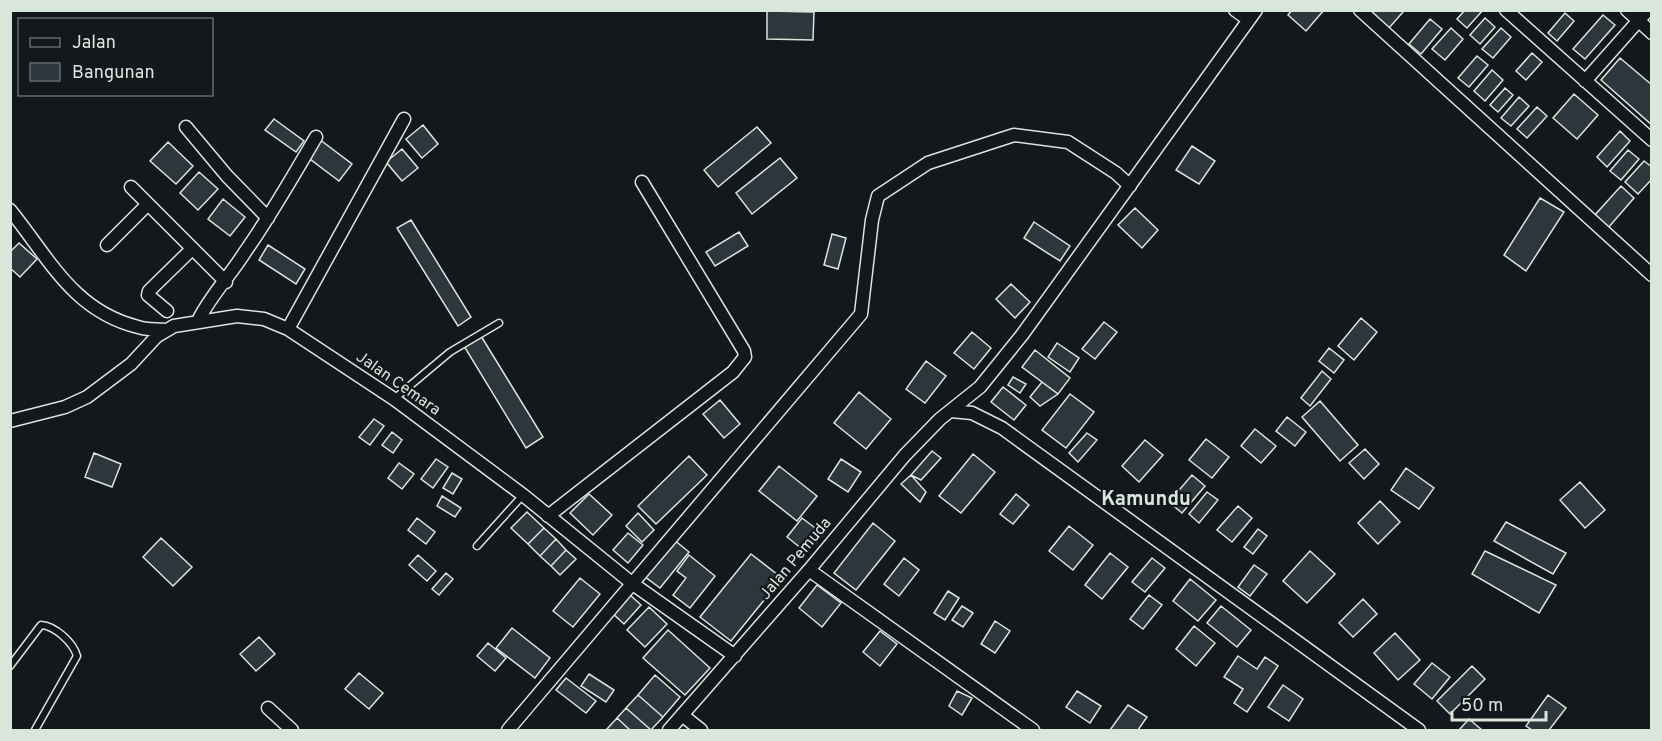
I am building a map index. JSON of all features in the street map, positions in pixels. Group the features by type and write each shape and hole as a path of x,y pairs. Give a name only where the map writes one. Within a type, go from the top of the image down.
{"street":[{"path":"1235,10 1252,15"},
{"path":"1360,10 1652,275"},
{"path":"1506,10 1652,140"},
{"path":"1627,10 1652,33"},
{"path":"1585,81 1648,10"},
{"name":"Jalan Pemuda","path":"669,730 735,656 905,455 933,426 988,378 1022,335 1252,15"},
{"path":"288,329 404,119"},
{"path":"186,127 227,176 268,218"},
{"path":"508,730 861,314 872,220 878,196 928,163 1014,135 1068,142 1116,173 1130,186"},
{"path":"198,321 208,301 226,282 268,218 316,137"},
{"path":"548,516 733,372 745,357 744,351 642,182"},
{"path":"131,188 226,282"},
{"path":"107,245 148,204"},
{"path":"10,210 58,276 82,300 106,314 138,327 165,330"},
{"path":"167,311 148,296 149,291 192,249"},
{"name":"Jalan Cemara","path":"10,421 65,407 87,397 131,364 165,330 198,321 237,316 264,320 288,329 394,399 523,495 633,584 735,656"},
{"path":"951,411 972,413 1002,428 1419,730"},
{"path":"808,570 1034,730"},
{"path":"268,708 292,730"},
{"path":"682,715 701,730"}],"lane":[{"path":"394,399 450,352 500,323"},
{"path":"477,546 523,495"},
{"path":"10,666 41,625 48,626 75,647 76,656 35,730"}],"building":[{"path":"1292,10 1324,10 1306,31 1288,15"},
{"path":"1369,10 1401,10 1403,12 1389,28"},
{"path":"1465,10 1483,10 1467,28 1457,19"},
{"path":"767,11 814,12 813,40 767,39"},
{"path":"1565,13 1574,21 1557,41 1548,33"},
{"path":"1603,15 1615,25 1585,59 1573,49"},
{"path":"1485,18 1495,27 1480,44 1470,35"},
{"path":"1430,19 1442,29 1421,54 1409,44"},
{"path":"1451,28 1463,39 1445,60 1432,49"},
{"path":"1501,28 1511,37 1493,58 1482,49"},
{"path":"1532,53 1542,62 1526,80 1516,71"},
{"path":"1477,56 1488,65 1469,87 1458,78"},
{"path":"1620,58 1652,85 1652,125 1601,80"},
{"path":"1492,70 1503,80 1485,101 1474,91"},
{"path":"1505,88 1513,95 1498,112 1490,105"},
{"path":"1574,94 1598,115 1577,139 1553,118"},
{"path":"1519,97 1529,106 1511,126 1501,118"},
{"path":"1537,107 1547,116 1527,138 1517,129"},
{"path":"274,119 304,141 296,152 265,130"},
{"path":"423,125 438,144 422,158 406,139"},
{"path":"757,127 771,143 718,187 704,170"},
{"path":"1620,131 1630,141 1607,167 1597,157"},
{"path":"319,139 352,164 339,181 306,156"},
{"path":"168,142 193,166 176,184 150,161"},
{"path":"1192,146 1215,161 1199,184 1176,170"},
{"path":"402,149 418,168 402,181 386,162"},
{"path":"1628,150 1639,159 1621,180 1610,171"},
{"path":"780,158 797,178 752,214 736,193"},
{"path":"1644,161 1652,167 1652,179 1638,194 1625,182"},
{"path":"199,172 218,189 198,210 180,193"},
{"path":"1621,186 1634,198 1608,228 1594,216"},
{"path":"1540,198 1564,212 1526,271 1504,255"},
{"path":"223,199 245,217 230,236 208,219"},
{"path":"1135,208 1158,230 1142,248 1118,225"},
{"path":"411,220 471,317 458,326 397,228"},
{"path":"1034,222 1070,246 1060,261 1024,238"},
{"path":"739,232 748,246 715,266 706,252"},
{"path":"832,234 846,238 838,269 824,265"},
{"path":"19,243 37,259 20,277 10,268 10,252"},
{"path":"268,245 305,269 296,284 259,260"},
{"path":"1011,284 1030,302 1015,318 996,299"},
{"path":"1361,318 1377,332 1354,360 1338,346"},
{"path":"1104,322 1117,332 1095,359 1082,349"},
{"path":"972,332 991,348 974,369 954,353"},
{"path":"481,336 543,437 526,448 464,346"},
{"path":"1057,343 1079,358 1070,372 1048,357"},
{"path":"1329,348 1344,360 1334,373 1319,361"},
{"path":"1035,350 1070,378 1058,394 1022,367"},
{"path":"926,361 946,376 925,403 906,389"},
{"path":"1322,371 1331,379 1310,406 1301,398"},
{"path":"1013,377 1026,384 1020,393 1008,385"},
{"path":"1042,382 1058,394 1040,406 1030,397"},
{"path":"1003,387 1026,405 1014,420 991,402"},
{"path":"859,392 891,419 866,449 834,423"},
{"path":"1070,394 1094,412 1066,448 1042,430"},
{"path":"720,400 740,424 724,438 703,414"},
{"path":"1320,401 1358,445 1340,461 1302,417"},
{"path":"1287,417 1306,432 1295,446 1276,431"},
{"path":"374,419 384,426 370,445 359,437"},
{"path":"1255,429 1276,446 1261,463 1241,446"},
{"path":"392,432 402,440 393,453 382,445"},
{"path":"1087,433 1097,440 1078,462 1069,453"},
{"path":"1206,439 1229,457 1212,478 1189,460"},
{"path":"1145,440 1163,455 1139,482 1122,466"},
{"path":"1365,449 1379,464 1364,479 1349,463"},
{"path":"932,451 941,458 921,480 911,475"},
{"path":"94,453 121,464 112,487 85,477"},
{"path":"973,454 995,472 961,513 939,496"},
{"path":"689,456 707,475 656,524 638,506"},
{"path":"436,459 448,467 433,488 421,479"},
{"path":"841,459 861,472 848,492 828,479"},
{"path":"399,463 414,474 402,489 388,478"},
{"path":"779,466 817,496 797,521 759,491"},
{"path":"1406,468 1434,488 1419,509 1391,490"},
{"path":"452,473 462,479 453,494 443,488"},
{"path":"911,475 926,492 920,502 901,484"},
{"path":"1192,475 1205,486 1182,513 1169,502"},
{"path":"1580,482 1605,510 1585,528 1560,500"},
{"path":"1207,492 1218,500 1199,523 1189,514"},
{"path":"589,494 612,515 593,535 570,513"},
{"path":"1016,494 1029,505 1013,524 1000,514"},
{"path":"442,496 461,508 455,517 437,506"},
{"path":"1380,501 1400,522 1378,544 1358,523"},
{"path":"1238,506 1252,518 1232,542 1217,530"},
{"path":"527,512 544,528 528,544 511,528"},
{"path":"638,513 654,530 642,542 626,526"},
{"path":"417,518 435,532 426,544 408,530"},
{"path":"802,518 823,534 807,553 787,537"},
{"path":"1506,522 1566,553 1553,574 1494,541"},
{"path":"873,523 895,541 856,590 834,573"},
{"path":"1069,526 1093,545 1073,570 1049,551"},
{"path":"544,528 556,539 540,556 528,544"},
{"path":"1258,529 1267,536 1253,554 1244,547"},
{"path":"628,533 643,545 628,563 613,550"},
{"path":"161,538 192,567 173,586 143,557"},
{"path":"556,539 566,550 551,566 540,556"},
{"path":"673,539 689,552 660,588 644,576"},
{"path":"566,550 576,559 560,575 551,566"},
{"path":"1310,551 1335,574 1307,603 1283,581"},
{"path":"1485,551 1556,585 1539,613 1472,574"},
{"path":"1110,553 1128,567 1102,599 1085,585"},
{"path":"751,554 782,578 731,641 700,617"},
{"path":"418,555 436,571 427,581 409,565"},
{"path":"689,555 715,576 690,608 673,595 686,578 677,571"},
{"path":"904,558 919,570 899,596 884,584"},
{"path":"1152,558 1165,568 1145,592 1132,582"},
{"path":"1254,565 1267,574 1250,596 1238,587"},
{"path":"446,573 453,579 439,595 432,589"},
{"path":"580,578 600,594 573,627 553,611"},
{"path":"1190,579 1216,600 1198,621 1173,601"},
{"path":"817,585 841,603 822,627 799,608"},
{"path":"948,591 959,598 945,620 934,613"},
{"path":"629,594 641,605 624,624 612,613"},
{"path":"1149,595 1162,605 1143,629 1130,619"},
{"path":"1363,599 1377,614 1353,637 1339,623"},
{"path":"962,606 973,613 963,627 952,620"},
{"path":"1221,606 1251,630 1237,647 1207,623"},
{"path":"649,607 667,624 645,647 627,630"},
{"path":"995,621 1010,631 995,653 981,644"},
{"path":"1194,626 1215,643 1196,666 1176,649"},
{"path":"512,628 550,658 535,678 496,648"},
{"path":"668,630 710,668 685,695 643,658"},
{"path":"880,631 897,644 880,666 863,652"},
{"path":"1395,633 1420,660 1398,680 1374,653"},
{"path":"259,637 275,654 256,671 240,654"},
{"path":"488,643 506,658 495,671 477,656"},
{"path":"1238,656 1257,669 1265,657 1278,666 1247,712 1234,703 1243,689 1224,677"},
{"path":"1432,663 1450,677 1432,699 1414,684"},
{"path":"1472,666 1485,679 1450,714 1437,701"},
{"path":"359,673 383,693 369,709 345,689"},
{"path":"589,674 614,690 606,702 581,686"},
{"path":"655,675 680,697 663,717 638,695"},
{"path":"566,678 596,701 586,713 556,690"},
{"path":"1283,685 1303,699 1289,721 1268,707"},
{"path":"957,691 972,698 962,715 949,706"},
{"path":"1077,691 1101,706 1090,723 1066,707"},
{"path":"638,695 663,717 651,730 626,708"},
{"path":"1548,695 1566,708 1549,730 1532,730 1526,726"},
{"path":"1128,705 1147,717 1138,730 1110,730"},
{"path":"626,708 651,730 630,730 617,718"},
{"path":"617,718 630,730 607,729"},
{"path":"1469,719 1482,730 1459,730"}],"district":[{"name":"Kamundu","path":"1146,500"}]}
